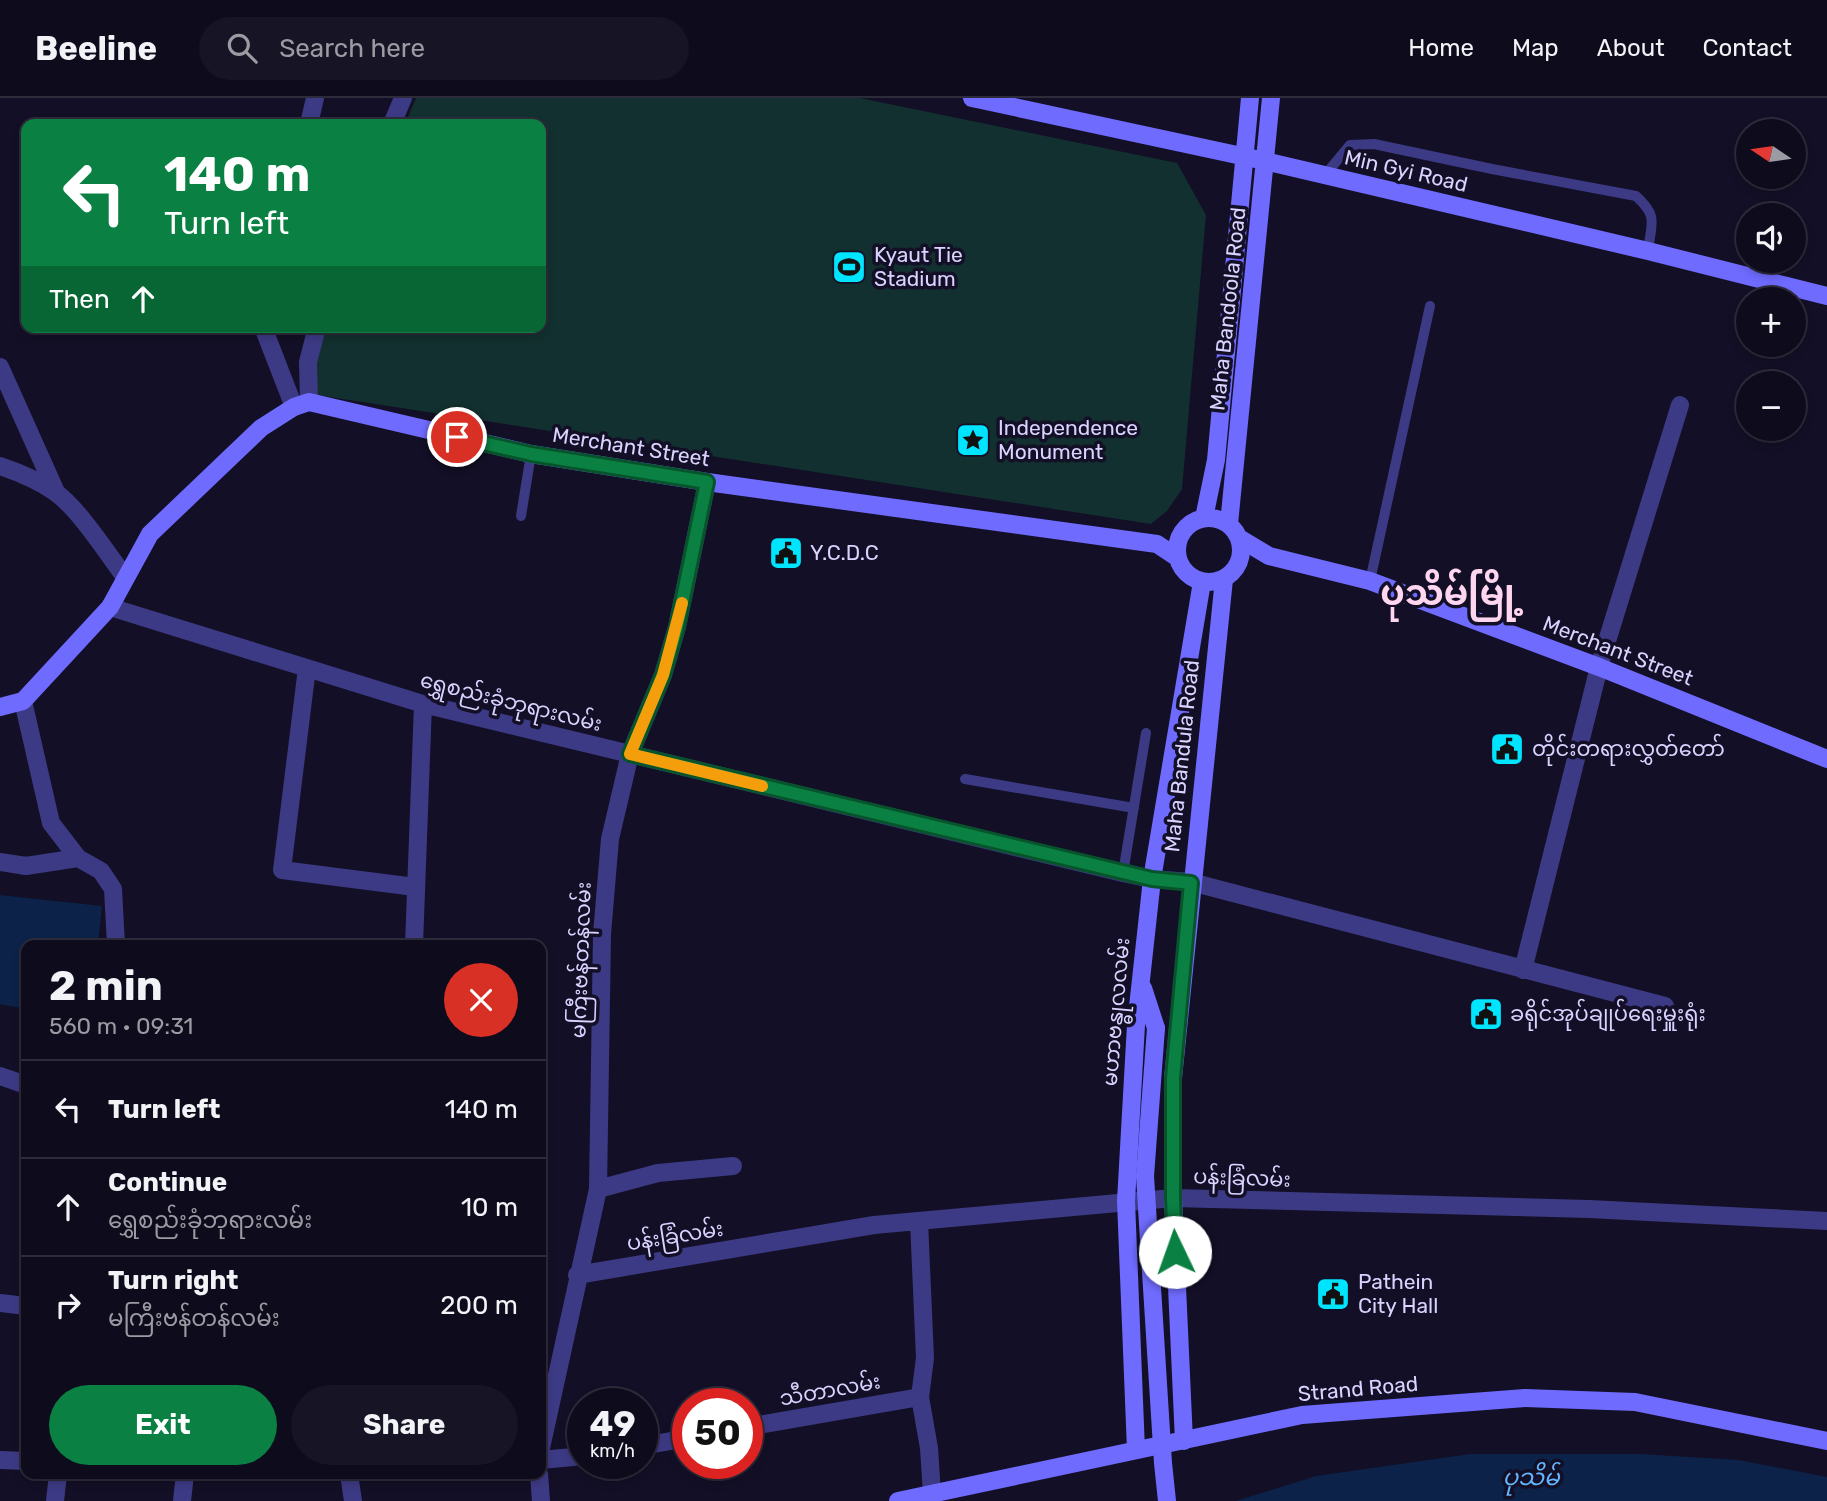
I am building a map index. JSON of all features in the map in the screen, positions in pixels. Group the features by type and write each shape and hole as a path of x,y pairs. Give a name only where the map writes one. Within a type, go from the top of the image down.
{"main road":[{"name":"Min Gyi Road","path":"972,98 1265,161 1827,296"},
{"name":"Maha Bandoola Road","path":"1204,518 1216,460 1250,98"},
{"name":"Maha Bandoola Road","path":"1234,531 1271,98"},
{"path":"0,707 23,701 110,607 150,534 261,428 301,404"},
{"name":"Merchant Street","path":"301,404 531,454 707,482 1157,544"},
{"path":"1157,544 1182,533 1193,522 1213,518 1234,531 1241,551 1233,572 1217,582 1202,582 1186,573 1178,558 1177,549 1182,533"},
{"name":"Merchant Street","path":"1234,531 1269,555 1370,581 1600,667 1827,759"},
{"path":"1157,544 1178,558"},
{"name":"Merchant Street","path":"1239,562 1269,555"},
{"name":"Maha Bandula Road","path":"1184,1441 1173,1198 1173,1078 1224,579"},
{"name":"မဟာဗန္ဓုလလမ်း","path":"1136,1450 1126,1201 1136,1025 1152,879 1202,582"},
{"path":"1140,981 1156,1028 1145,1176 1167,1501"},
{"path":"1156,1028 1182,989"},
{"name":"Strand Road","path":"898,1501 1302,1415 1525,1398 1635,1402 1827,1441"}],"street":[{"path":"310,119 315,98"},
{"path":"394,119 403,98"},
{"path":"265,333 301,404"},
{"path":"301,404 315,333"},
{"path":"0,366 56,492"},
{"path":"1522,970 1600,667 1680,405"},
{"path":"0,466 56,492 76,513 125,577"},
{"name":"မကြီးဗန်တန်လမ်း","path":"546,1399 548,1379 598,1189 602,934 610,839 630,754 663,675 677,627 707,482"},
{"name":"ရွှေစည်းခုံဘုရားလမ်း","path":"110,607 423,704 1123,873 1191,883 1665,1006"},
{"path":"307,668 282,870 415,887"},
{"path":"23,701 51,823 78,858 101,871 113,888 116,940"},
{"path":"414,940 423,704"},
{"path":"0,862 26,866 78,858"},
{"path":"0,1076 21,1083"},
{"path":"598,1189 658,1173 733,1166"},
{"name":"ပန်းခြံလမ်း","path":"577,1275 874,1226 1173,1198 1589,1209 1827,1221"},
{"path":"919,1221 925,1358 920,1397 929,1448 932,1494"},
{"path":"0,1303 21,1305"},
{"name":"သီတာလမ်း","path":"763,1424 920,1397"},
{"path":"546,1459 567,1457"},
{"path":"0,1460 21,1461"},
{"path":"55,1501 57,1479"},
{"path":"182,1501 184,1479"},
{"path":"350,1479 353,1501"},
{"path":"539,1479 541,1501"}],"lane":[{"path":"1325,175 1350,145 1374,144 1636,196 1650,208 1652,218 1648,251"},
{"path":"1370,581 1430,306"},
{"path":"521,516 531,454"},
{"path":"1123,873 1146,733"},
{"path":"965,779 1133,808"}],"green space":[{"path":"416,98 860,98 1177,163 1206,215 1182,489 1167,511 1151,524 317,395 301,369 316,333 546,333 546,119 407,119"}],"water":[{"path":"0,895 102,906 99,940 21,940 21,1008 0,1004"},
{"name":"ပုသိမ်","path":"1470,1454 1640,1454 1739,1460 1827,1477 1827,1501 1236,1501 1316,1476"}],"slow traffic":[{"path":"682,603 663,675 630,754 762,786"}],"place":[{"name":"Kyaut Tie Stadium","path":"849,267"},
{"name":"Independence Monument","path":"973,440"},
{"name":"Y.C.D.C","path":"786,553"},
{"name":"တိုင်းတရားလွှတ်တော်","path":"1507,749"},
{"name":"ခရိုင်အုပ်ချုပ်ရေးမှူးရုံး","path":"1486,1014"},
{"name":"Pathein City Hall","path":"1333,1294"}],"district":[{"name":"ပုသိမ်မြို့","path":"1452,593"}],"route":[{"path":"457,437 531,454 707,482 677,627 663,675 630,754 1152,879 1191,883 1173,1078 1175,1252"}]}
